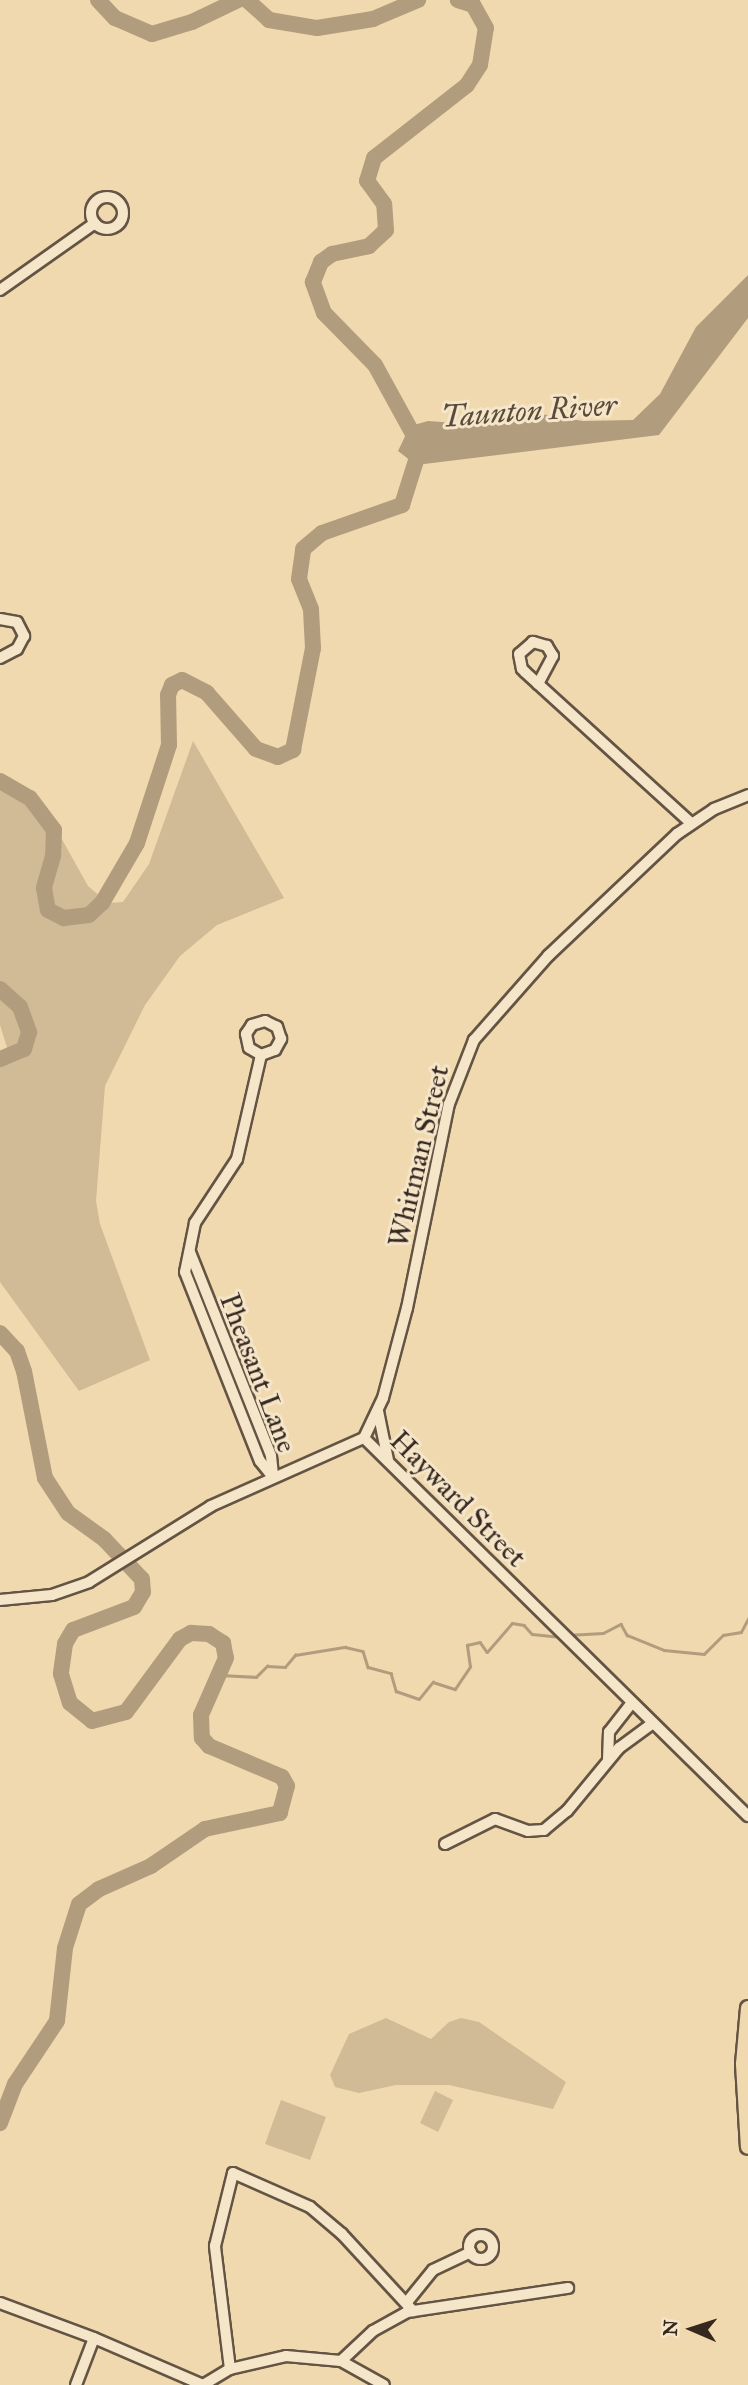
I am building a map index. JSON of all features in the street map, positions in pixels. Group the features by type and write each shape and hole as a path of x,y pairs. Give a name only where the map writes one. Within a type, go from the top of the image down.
{"main road":[{"path":"748,2008 743,2064 748,2147"}],"street":[{"path":"0,290 95,223"},
{"path":"0,619 17,622 24,636 17,649 0,658"},
{"path":"538,684 691,823"},
{"name":"Whitman Street","path":"364,1438 379,1411 407,1308 449,1104 468,1052 483,1027 536,967 691,823 748,794"},
{"name":"Pheasant Lane","path":"261,1055 235,1166 195,1223 187,1283 233,1380 260,1461 273,1477"},
{"path":"379,1411 388,1460"},
{"name":"Hayward Street","path":"0,1600 65,1591 119,1566 205,1509 364,1438 748,1816"},
{"path":"608,1760 609,1732 632,1703"},
{"path":"445,1844 495,1819 528,1831 544,1830 567,1811 608,1760 653,1723"},
{"path":"230,2369 215,2246 233,2173 310,2207 410,2306"},
{"path":"341,2361 373,2331 410,2306 433,2270 471,2252"},
{"path":"410,2306 568,2288"},
{"path":"0,2303 94,2337 203,2385 230,2369 286,2356 341,2361 384,2385"},
{"path":"75,2385 94,2337"}],"shaded area":[{"path":"748,275 748,318 659,435 416,465 398,451 410,426 428,421 484,425 535,413 583,421 633,420 660,394 696,327"},
{"path":"193,741 284,898 217,925 180,956 145,1005 105,1086 96,1201 100,1224 150,1360 79,1391 0,1282 0,1060 9,1054 0,1025 0,777 14,780 40,800 88,886 108,903 123,902 149,864"},
{"path":"386,2018 431,2039 449,2022 461,2018 479,2022 566,2082 553,2109 449,2085 396,2085 359,2093 335,2087 330,2075 349,2034"},
{"path":"435,2091 453,2100 438,2132 420,2123"},
{"path":"281,2100 326,2117 310,2160 265,2144"}],"waterway":[{"path":"98,0 115,18 152,34 192,22 238,0"},
{"path":"247,0 269,20 317,28 373,19 418,0"},
{"path":"419,445 375,365 324,313 313,282 321,262 332,254 369,246 386,230 384,204 367,181 374,158 467,85 480,65 486,28 473,5 458,0"},
{"path":"0,781 30,798 54,830 53,856 44,888 48,910 64,918 89,915 102,903 137,843 169,745 168,695 172,685 182,680 207,693 256,749 278,757 293,750 313,648 311,609 299,579 303,549 322,533 402,505 420,448"},
{"path":"0,989 20,1007 29,1032 24,1049 0,1059"},
{"path":"0,1333 17,1351 24,1371 45,1478 68,1513 104,1539 142,1579 143,1592 134,1607 73,1630 65,1644 61,1674 70,1703 92,1721 126,1712 180,1639 191,1633 209,1634 223,1643 226,1658 201,1715 202,1738 209,1746 282,1777 287,1786 280,1813 205,1829 151,1866 99,1889 79,1904 65,1948 57,2021 15,2084 0,2123"},
{"path":"567,1635 603,1633 621,1624 627,1635 664,1650 704,1654 723,1635 741,1632 748,1619"},
{"path":"220,1675 256,1677 267,1666 285,1667 295,1655 345,1647 363,1651 368,1667 391,1673 396,1691 419,1699 433,1682 455,1689 470,1667 467,1645 480,1642 487,1652 512,1623 524,1625 532,1634 561,1637"}],"water label":[{"name":"Taunton River","path":"529,411"}]}
